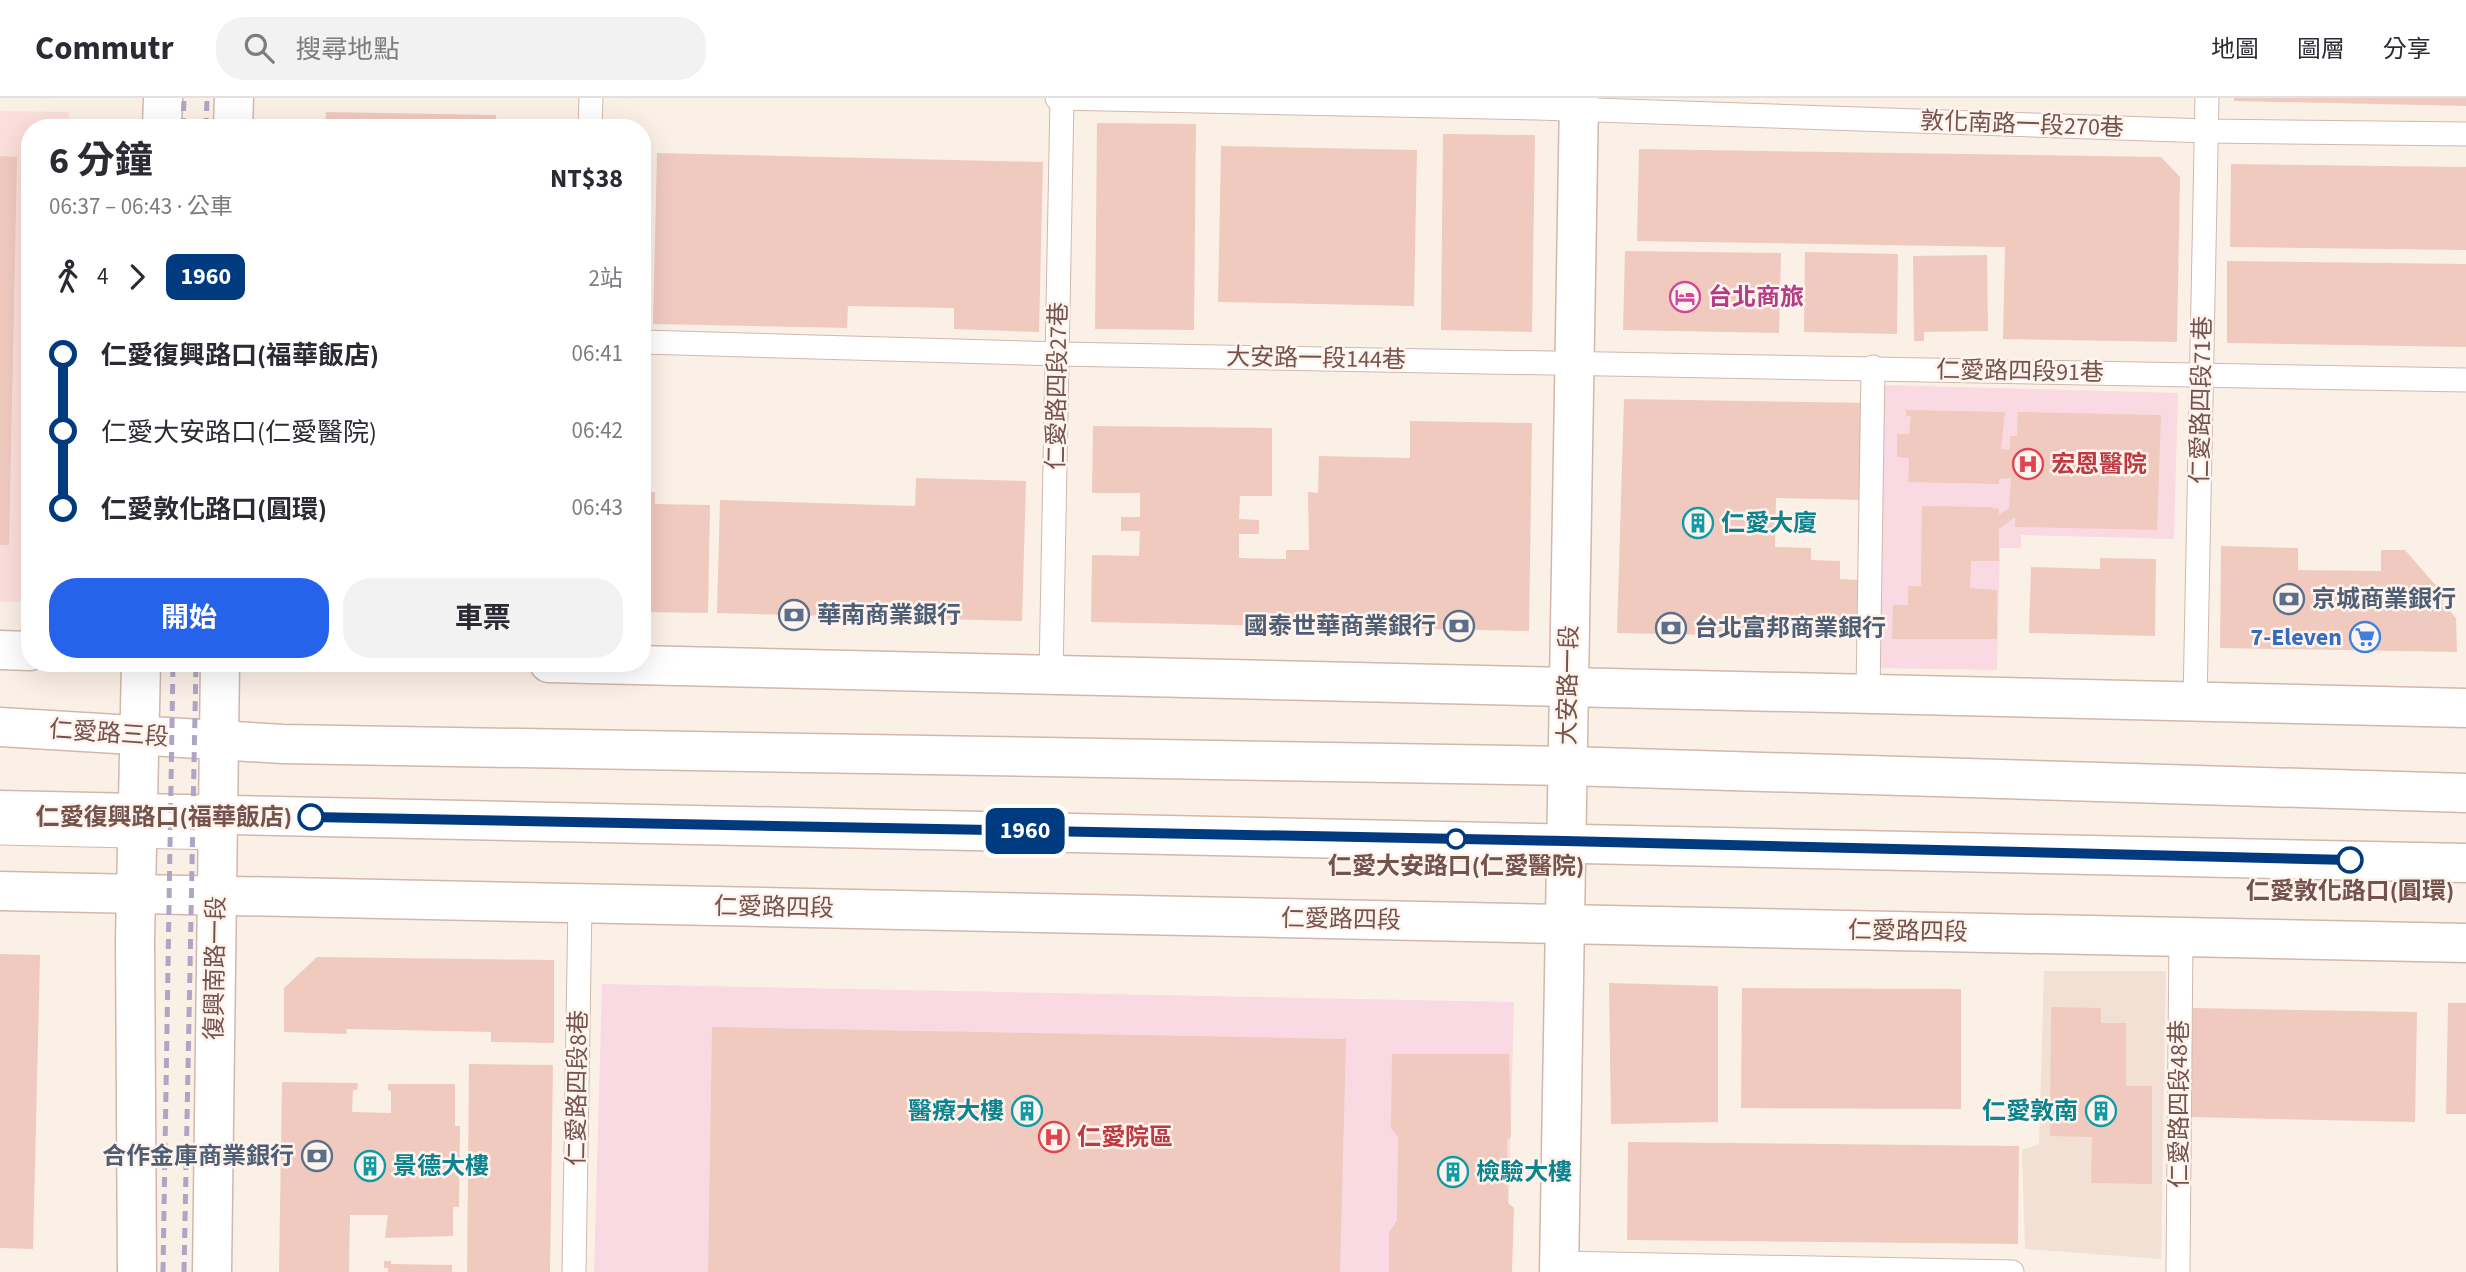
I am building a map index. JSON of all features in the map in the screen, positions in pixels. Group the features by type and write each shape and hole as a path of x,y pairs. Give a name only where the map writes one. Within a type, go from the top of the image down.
{"main road":[{"path":"162,119 163,98"},
{"path":"233,119 234,98"},
{"name":"大安路一段","path":"1559,1268 1579,104"},
{"path":"0,650 21,651"},
{"path":"651,666 2466,708"},
{"path":"137,1272 136,894 141,672"},
{"name":"復興南路一段","path":"212,1272 220,672"},
{"name":"仁愛路三段","path":"0,727 219,740"},
{"path":"219,740 283,744 1566,766 2466,793"},
{"path":"0,810 138,825 1565,841 2466,863"},
{"path":"0,891 216,896"},
{"name":"仁愛路四段","path":"216,896 2466,943"}],"lane":[{"path":"590,119 591,98"},
{"name":"敦化南路一段270巷","path":"1061,98 1579,104 2207,131 2466,134"},
{"name":"仁愛路四段27巷","path":"1051,675 1061,98"},
{"name":"仁愛路四段71巷","path":"2195,702 2207,98"},
{"name":"大安路一段144巷","path":"651,342 1058,354 1574,362"},
{"name":"仁愛路四段91巷","path":"1574,362 2466,380"},
{"path":"1868,694 1873,367"},
{"path":"0,833 138,825"},
{"name":"仁愛路四段8巷","path":"575,1272 580,903"},
{"name":"仁愛路四段48巷","path":"2178,1272 2181,936"},
{"path":"1559,1268 2012,1272"}],"shaded area":[{"path":"0,111 69,112 69,119 21,119 21,602 0,602"},
{"name":"宏恩醫院","path":"1883,385 2178,393 2174,539 2021,535 2021,548 2000,548 1997,670 1875,668"},
{"name":"仁愛敦南","path":"2044,971 2166,971 2161,1259 2025,1249 2022,1150 2039,1144"},
{"name":"仁愛院區","path":"602,984 1514,1002 1507,1272 594,1272"}],"building":[{"path":"2234,98 2466,98 2466,106 2234,101"},
{"path":"326,112 496,115 496,119 326,119"},
{"path":"1097,123 1196,124 1194,330 1095,329"},
{"path":"1443,134 1535,135 1532,332 1441,330"},
{"path":"1221,146 1417,150 1414,306 1218,302"},
{"path":"1639,149 2161,157 2180,177 2177,342 2003,339 2005,247 1637,241"},
{"path":"657,153 1043,162 1039,332 954,329 954,308 848,306 847,328 653,324"},
{"path":"0,156 17,157 9,545 0,545"},
{"path":"2231,164 2466,167 2466,250 2230,247"},
{"path":"1625,251 1781,253 1779,333 1623,330"},
{"path":"1805,252 1898,254 1897,334 1804,332"},
{"path":"1987,255 1988,331 1924,332 1924,341 1914,341 1913,256"},
{"path":"2227,261 2466,264 2466,347 2227,343"},
{"name":"仁愛大廈","path":"1624,399 1868,403 1866,500 1776,498 1775,547 1811,548 1811,560 1840,561 1840,579 1859,580 1857,638 1617,633"},
{"path":"1906,410 2005,412 2001,449 2010,450 2010,436 2017,436 2018,412 2161,415 2157,530 2015,527 2015,517 1999,529 1999,561 1971,561 1970,588 1997,590 1997,639 1892,639 1893,605 1908,605 1908,586 1921,586 1922,506 1988,507 1999,509 1999,514 2009,509 2011,478 1999,479 1999,484 1908,482 1909,458 1897,457 1897,434 1909,434 1911,416 1906,416"},
{"path":"1410,421 1532,423 1529,631 1091,622 1092,555 1139,556 1140,531 1121,531 1121,517 1140,517 1140,493 1092,493 1093,426 1272,428 1272,496 1240,496 1239,519 1259,520 1259,534 1239,534 1239,558 1286,559 1286,550 1309,550 1308,492 1318,493 1319,456 1410,458"},
{"path":"916,478 1026,481 1022,621 717,613 720,500 915,506"},
{"path":"651,492 655,492 655,504 710,505 708,613 651,612"},
{"path":"2221,546 2298,548 2298,570 2381,571 2381,550 2405,550 2446,597 2442,602 2456,618 2457,652 2220,648"},
{"path":"2100,558 2156,559 2155,636 2029,633 2031,567 2100,569"},
{"path":"0,954 40,955 33,1249 0,1248"},
{"path":"317,957 554,960 554,1043 491,1042 491,1032 346,1029 347,1034 284,1032 284,988"},
{"path":"1609,983 1718,986 1718,1122 1611,1124"},
{"path":"1742,988 1961,989 1961,1109 1741,1108"},
{"path":"2448,1003 2466,1003 2466,1114 2446,1114"},
{"name":"仁愛敦南","path":"2051,1007 2101,1008 2101,1023 2126,1023 2126,1086 2152,1086 2152,1184 2091,1183 2092,1137 2050,1136"},
{"path":"2193,1008 2417,1012 2415,1122 2190,1117"},
{"name":"醫療大樓","path":"712,1027 1346,1039 1340,1272 708,1272"},
{"name":"檢驗大樓","path":"1392,1054 1509,1054 1511,1136 1507,1141 1508,1203 1514,1208 1512,1272 1389,1272 1389,1233 1397,1220 1398,1137 1391,1128"},
{"path":"469,1064 553,1065 550,1272 467,1272"},
{"name":"景德大樓","path":"282,1082 358,1083 357,1090 353,1090 352,1112 391,1113 391,1091 388,1090 388,1084 455,1084 455,1126 460,1126 459,1207 453,1207 453,1236 385,1238 388,1215 350,1215 349,1272 279,1272"},
{"path":"1628,1142 2019,1146 2018,1244 1627,1240"},
{"path":"384,1261 391,1261 391,1264 452,1265 452,1272 388,1272 388,1268 384,1268"}],"railway":[{"path":"183,119 184,98"},
{"path":"206,119 207,98"},
{"path":"163,1272 173,672"},
{"path":"184,1272 196,672"}],"bus line":[{"name":"1960","path":"311,817 1565,841 2350,860"}],"place":[{"name":"台北商旅","path":"1685,297"},
{"name":"宏恩醫院","path":"2028,464"},
{"name":"仁愛大廈","path":"1698,523"},
{"name":"京城商業銀行","path":"2289,599"},
{"name":"華南商業銀行","path":"794,615"},
{"name":"國泰世華商業銀行","path":"1459,626"},
{"name":"台北富邦商業銀行","path":"1671,628"},
{"name":"7-Eleven","path":"2365,637"},
{"name":"仁愛復興路口(福華飯店)","path":"311,817"},
{"name":"仁愛大安路口(仁愛醫院)","path":"1456,839"},
{"name":"仁愛敦化路口(圓環)","path":"2350,860"},
{"name":"醫療大樓","path":"1027,1111"},
{"name":"仁愛敦南","path":"2101,1111"},
{"name":"仁愛院區","path":"1054,1137"},
{"name":"合作金庫商業銀行","path":"317,1156"},
{"name":"景德大樓","path":"370,1166"},
{"name":"檢驗大樓","path":"1453,1172"}]}
